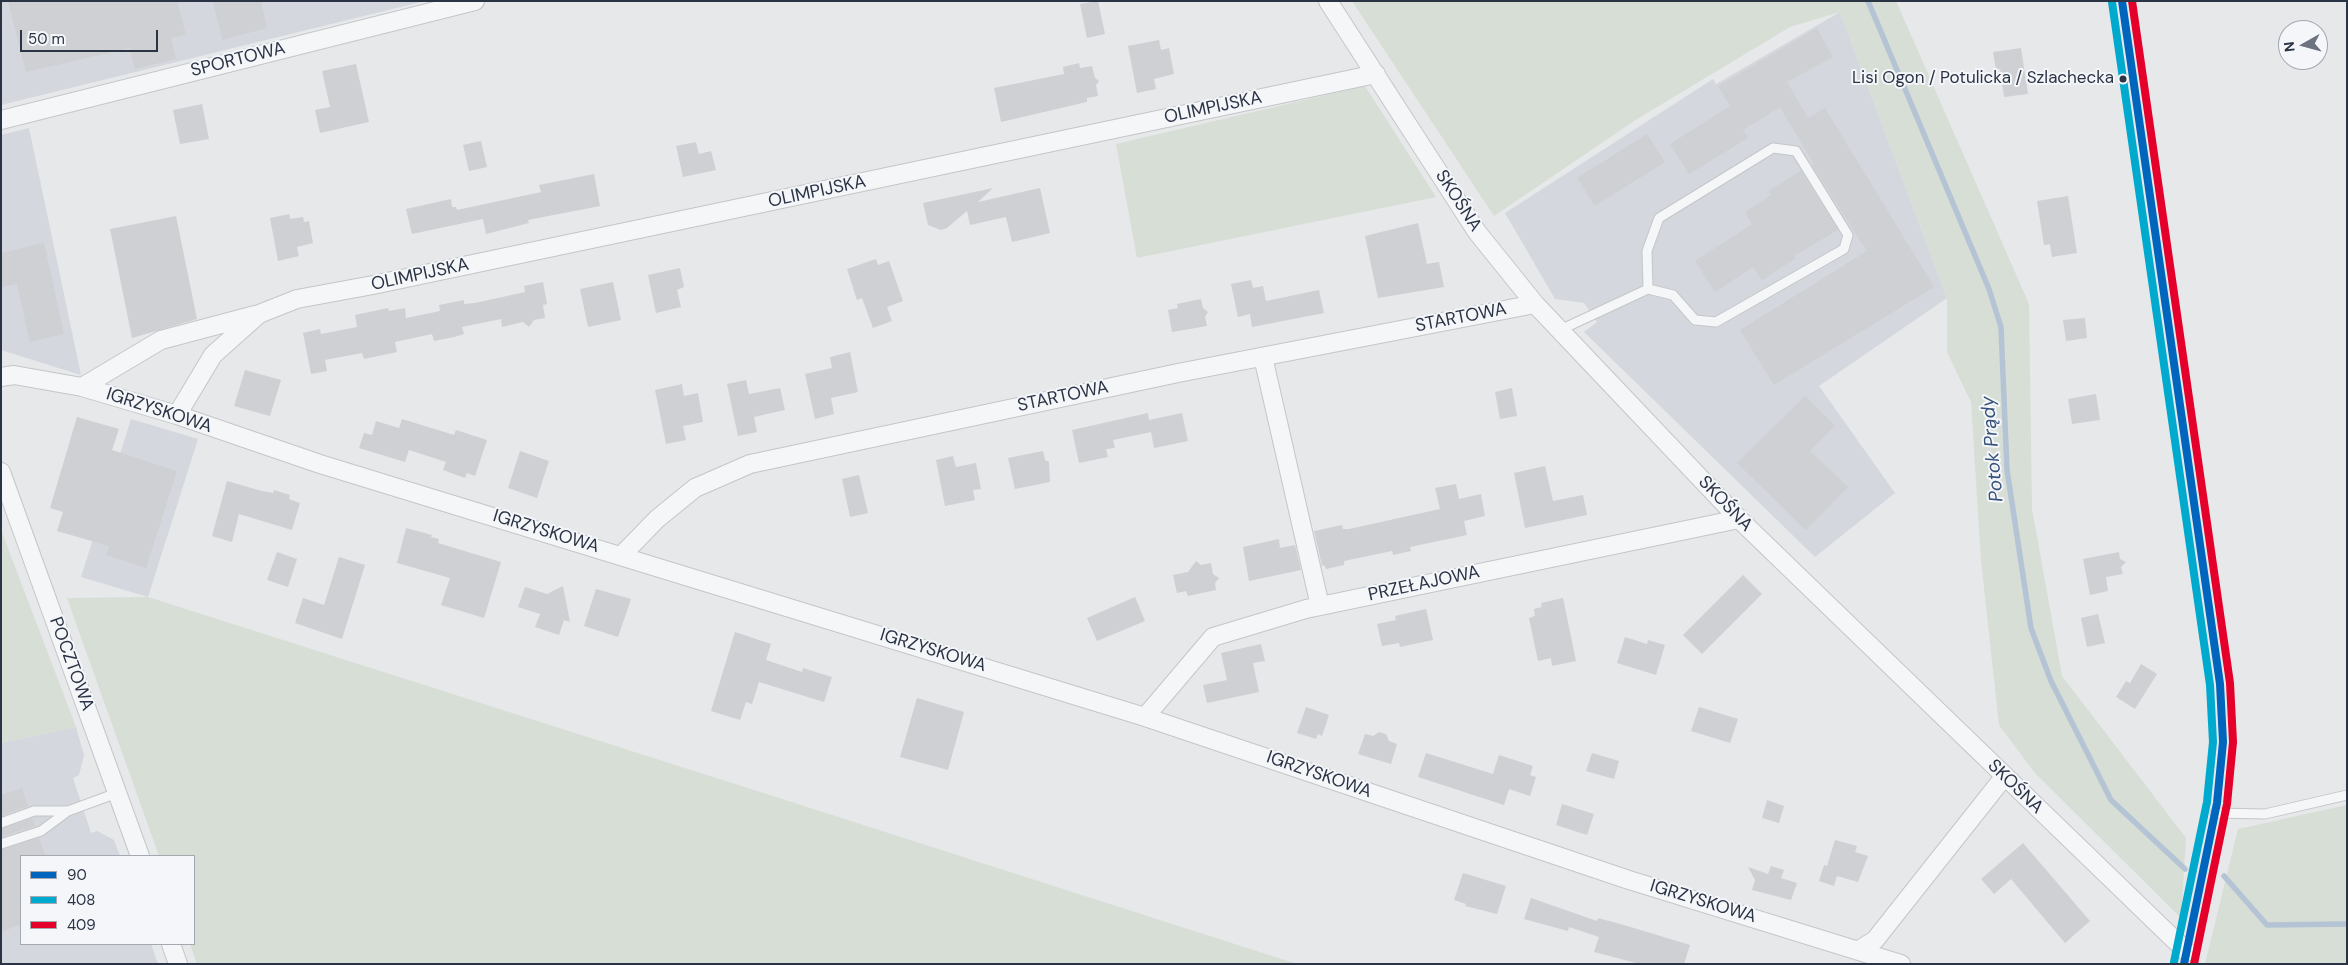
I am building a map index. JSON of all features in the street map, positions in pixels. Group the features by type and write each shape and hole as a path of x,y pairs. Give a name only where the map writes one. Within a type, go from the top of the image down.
{"street":[{"name":"SPORTOWA","path":"1,120 475,1"},
{"name":"SKOŚNA","path":"1328,1 1477,232 1535,304 1739,519 2187,952"},
{"name":"OLIMPIJSKA","path":"82,387 160,340 259,314 297,299 393,281 1376,74"},
{"name":"STARTOWA","path":"621,556 657,519 696,488 750,464 1178,373 1535,304"},
{"name":"OLIMPIJSKA","path":"177,415 213,355 259,314"},
{"path":"1262,357 1320,606"},
{"name":"IGRZYSKOWA","path":"1,376 14,375 82,387 177,415 320,464 1146,717 1630,880 1901,964"},
{"name":"POCZTOWA","path":"1,472 140,855"},
{"name":"PRZEŁAJOWA","path":"1146,717 1213,637 1320,606 1739,519"},
{"path":"1859,950 1876,940 2004,777"},
{"path":"170,945 178,964"}],"lane":[{"path":"1560,330 1648,289 1673,295 1695,320 1716,322 1844,249 1848,236 1796,150 1773,148 1659,218 1647,251 1648,289"},
{"path":"1,844 41,831 68,811 118,793"},
{"path":"2214,813 2265,814 2347,795"},
{"path":"1,823 34,812 68,811"}],"shaded area":[{"path":"1,1 425,1 1,105"},
{"path":"1352,1 1896,1 2029,304 2032,509 2062,676 2186,838 2181,918 2035,773 1999,725 1981,560 1971,402 1947,352 1947,298 1840,12 1790,27 1637,119 1494,216"},
{"path":"1840,12 1947,298 1819,386 1895,493 1815,557 1584,332 1597,322 1584,303 1555,299 1505,213 1713,79 1716,84"},
{"path":"1365,86 1436,197 1137,258 1116,144"},
{"path":"29,128 81,375 1,350 1,135"},
{"path":"131,419 198,439 148,597 81,577"},
{"path":"1,530 76,727 1,743"},
{"path":"148,597 1297,964 197,964 190,945 195,945 195,855 159,855 67,598"},
{"path":"76,727 84,755 79,775 73,778 91,833 97,831 114,840 120,855 20,855 20,945 151,945 158,964 1,964 1,743"},
{"path":"2347,805 2347,964 2205,964 2238,829"}],"building":[{"path":"8,1 177,1 186,35 171,38 176,59 135,69 130,48 26,72"},
{"path":"213,1 261,1 267,28 222,40"},
{"path":"1098,1 1105,34 1087,38 1080,4"},
{"path":"1817,28 1833,57 1787,82 1808,118 1825,108 1934,287 1774,385 1740,330 1867,251 1812,165 1814,164 1780,107 1743,130 1748,138 1689,174 1670,144 1730,106 1718,86"},
{"path":"1159,40 1161,50 1169,48 1174,74 1154,79 1156,89 1137,93 1128,46"},
{"path":"2021,48 2028,94 2004,97 2000,69 1996,70 1993,52"},
{"path":"1079,63 1080,68 1092,66 1095,78 1099,81 1096,85 1098,96 1087,98 1087,102 1001,122 994,88 1064,74 1063,67"},
{"path":"356,64 369,122 320,133 315,110 330,107 322,71"},
{"path":"202,104 209,139 180,144 173,110"},
{"path":"1647,134 1665,162 1595,206 1577,178"},
{"path":"481,141 487,167 469,171 463,145"},
{"path":"696,142 699,154 711,151 716,170 683,177 676,146"},
{"path":"1801,171 1838,230 1794,256 1796,258 1762,280 1753,267 1715,292 1695,261 1752,224 1745,212 1771,195 1768,191"},
{"path":"594,174 600,206 528,220 529,223 486,234 483,219 412,234 406,209 451,199 452,207 456,207 457,210 541,192 539,185"},
{"path":"993,188 978,202 1040,188 1050,233 1012,242 1006,217 970,225 967,211 947,228 941,230 928,225 923,203"},
{"path":"2068,196 2077,253 2052,257 2050,244 2044,245 2037,201"},
{"path":"289,214 290,219 303,217 304,222 309,221 313,243 297,247 299,256 278,261 270,218"},
{"path":"176,216 197,319 132,338 110,229"},
{"path":"1418,223 1427,264 1439,262 1444,287 1378,298 1365,236"},
{"path":"44,243 64,334 30,342 17,284 1,287 1,253"},
{"path":"876,259 878,265 889,261 903,301 887,307 892,321 873,328 862,298 857,300 847,269"},
{"path":"680,268 684,287 677,290 681,307 656,313 648,275"},
{"path":"1251,280 1253,288 1263,286 1266,301 1319,290 1324,313 1252,327 1250,314 1238,317 1231,284"},
{"path":"543,282 547,304 543,305 545,318 534,320 529,327 523,322 502,327 501,319 462,327 464,334 454,337 434,341 432,334 395,342 397,352 364,359 362,353 325,360 327,371 311,374 303,333 320,329 321,334 357,327 355,315 388,308 389,311 405,308 406,318 440,311 439,305 464,300 464,304 475,303 525,292 524,286"},
{"path":"613,282 621,320 588,327 580,289"},
{"path":"1201,299 1203,308 1208,312 1205,317 1207,326 1172,332 1168,310 1178,308 1177,304"},
{"path":"2085,318 2087,338 2066,341 2063,320"},
{"path":"850,352 858,392 831,398 834,414 815,419 805,374 832,368 830,357"},
{"path":"245,370 281,380 270,416 234,406"},
{"path":"746,380 749,394 780,388 785,410 754,417 757,432 738,436 727,384"},
{"path":"682,384 684,396 698,393 703,422 683,426 686,440 666,444 655,390"},
{"path":"1512,388 1517,416 1500,419 1495,392"},
{"path":"2096,394 2100,420 2072,424 2068,399"},
{"path":"1805,396 1835,425 1810,451 1848,487 1806,530 1737,463"},
{"path":"1148,413 1149,420 1182,413 1188,441 1154,448 1151,432 1113,440 1115,448 1106,449 1108,457 1079,463 1072,430"},
{"path":"77,417 119,429 112,450 177,471 146,568 106,555 109,546 57,531 63,512 50,508"},
{"path":"402,419 454,435 456,430 487,440 475,476 467,473 465,478 443,470 446,462 409,450 405,462 359,448 364,433 372,435 376,421 399,428"},
{"path":"520,451 549,461 537,498 508,488"},
{"path":"1043,451 1045,460 1049,462 1050,482 1015,489 1008,458"},
{"path":"953,456 956,467 976,463 981,489 973,490 975,500 945,506 936,460"},
{"path":"1545,466 1553,501 1583,495 1587,515 1525,528 1514,473"},
{"path":"859,475 868,513 850,517 842,479"},
{"path":"227,481 262,491 273,493 274,490 290,495 289,499 300,503 292,530 239,514 232,542 212,536"},
{"path":"1456,484 1459,499 1481,494 1485,516 1464,521 1467,535 1410,547 1411,551 1393,555 1392,551 1344,561 1344,565 1326,569 1324,565 1322,566 1314,531 1342,525 1343,529 1349,529 1440,509 1435,488"},
{"path":"406,528 432,535 431,537 439,539 438,543 501,562 484,618 441,605 450,578 397,563"},
{"path":"1279,539 1280,548 1295,545 1301,570 1249,581 1243,547"},
{"path":"277,552 297,559 288,587 267,580"},
{"path":"2119,552 2120,559 2126,562 2121,567 2123,574 2106,577 2108,591 2090,595 2083,559"},
{"path":"339,557 365,565 342,639 295,623 303,598 324,605"},
{"path":"1196,561 1201,565 1211,563 1213,574 1219,578 1215,583 1216,590 1188,596 1186,591 1177,593 1173,575 1188,572"},
{"path":"1743,575 1762,594 1702,654 1683,635"},
{"path":"563,586 570,622 564,620 559,635 535,627 540,614 518,607 525,587 547,594"},
{"path":"596,589 631,599 618,637 584,626"},
{"path":"1135,597 1145,621 1097,641 1087,618"},
{"path":"1563,598 1576,661 1552,666 1551,658 1538,661 1529,618 1535,616 1534,609 1542,607 1541,603"},
{"path":"1426,609 1433,640 1400,647 1399,643 1382,646 1377,624 1396,620 1395,616"},
{"path":"2098,614 2105,643 2087,647 2081,618"},
{"path":"735,632 771,644 766,660 802,672 803,668 832,677 824,702 759,682 752,704 746,702 740,720 711,711"},
{"path":"1625,637 1647,644 1648,640 1665,645 1656,675 1617,663"},
{"path":"1261,644 1265,661 1253,663 1259,692 1207,703 1203,685 1227,680 1221,653"},
{"path":"2141,664 2157,674 2135,709 2116,697 2126,681 2130,683"},
{"path":"917,698 964,712 948,770 900,757"},
{"path":"1306,707 1329,715 1322,736 1318,734 1316,739 1297,733"},
{"path":"1699,707 1738,719 1730,743 1691,731"},
{"path":"1379,732 1386,734 1389,741 1397,744 1391,764 1358,754 1365,734 1373,736"},
{"path":"1426,753 1493,774 1499,755 1533,766 1530,775 1536,777 1530,796 1509,789 1504,805 1418,777"},
{"path":"1592,753 1619,761 1614,779 1586,771"},
{"path":"22,788 28,806 1,816 1,795"},
{"path":"1767,800 1784,806 1779,823 1762,818"},
{"path":"1562,804 1594,814 1587,835 1556,825"},
{"path":"32,818 35,826 1,837 1,829"},
{"path":"39,838 46,855 20,855 20,924 1,932 1,850"},
{"path":"1835,840 1857,846 1855,852 1868,856 1858,882 1837,876 1834,886 1819,881 1824,865 1827,866"},
{"path":"2023,843 2090,921 2065,943 2011,879 1994,894 1981,879"},
{"path":"1771,866 1784,870 1781,878 1797,883 1791,900 1752,890 1755,880 1748,867 1768,874"},
{"path":"1463,873 1506,886 1497,914 1465,906 1466,904 1454,900"},
{"path":"1531,898 1597,921 1598,918 1690,945 1684,964 1640,964 1594,952 1599,937 1569,927 1568,931 1524,919"}],"waterway":[{"name":"Potok Prądy","path":"1868,1 1989,289 2001,327 2007,470 2031,628 2051,681 2111,800 2185,869"},
{"name":"Potok Prądy","path":"2224,876 2267,925 2347,924"}],"transit line":[{"name":"90","path":"2122,1 2220,684 2223,742 2217,803 2184,964"},
{"name":"409","path":"2132,1 2230,683 2233,742 2227,804 2194,964"},
{"name":"408","path":"2112,2 2210,685 2213,742 2207,802 2174,962"}],"place":[{"name":"Lisi Ogon / Potulicka / Szlachecka","path":"2123,79"}]}
